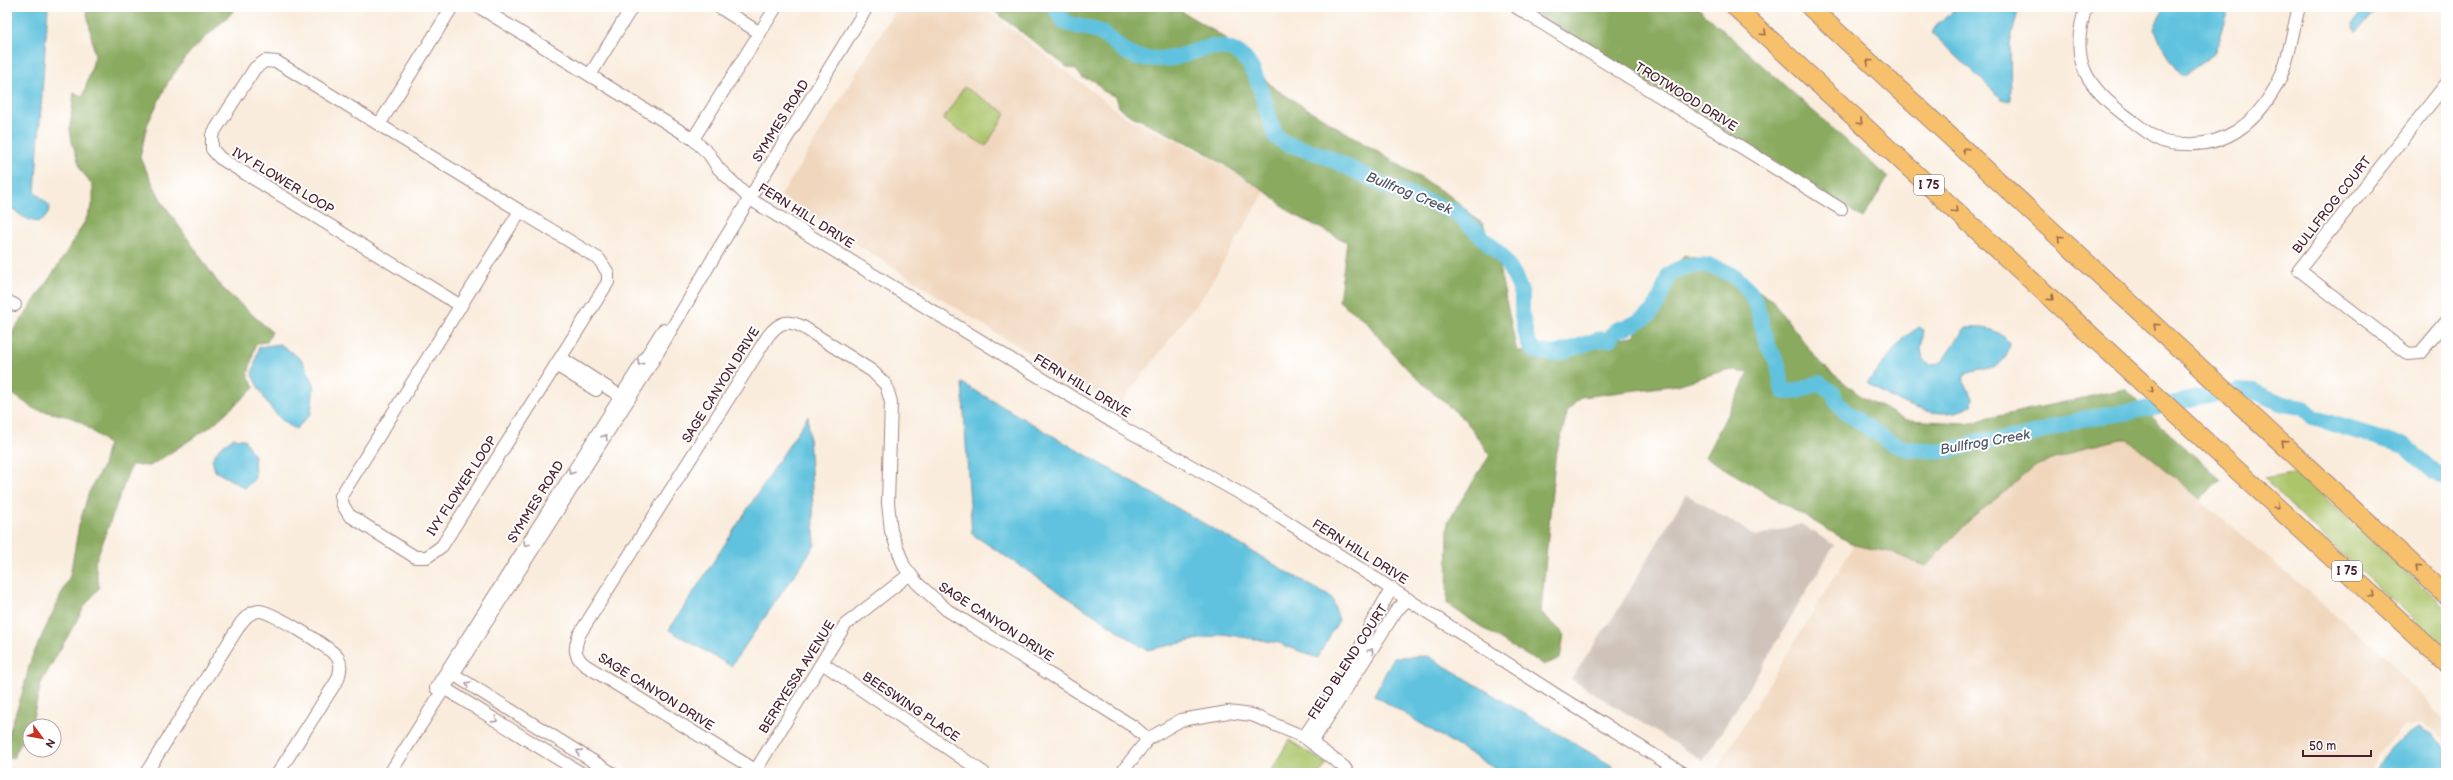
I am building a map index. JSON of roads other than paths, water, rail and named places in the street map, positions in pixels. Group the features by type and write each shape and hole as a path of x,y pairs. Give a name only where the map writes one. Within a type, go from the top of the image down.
{"highway":[{"name":"I 75","path":"1735,7 2446,663"},
{"path":"1810,7 2313,470 2446,595"}],"street":[{"path":"380,124 452,7"},
{"name":"FERN HILL DRIVE","path":"479,7 694,139 718,168 750,199 1116,424 1261,505 1558,696 1683,773"},
{"path":"590,75 632,7"},
{"path":"719,7 760,33"},
{"path":"694,139 776,7"},
{"name":"SYMMES ROAD","path":"390,773 450,673 750,199 867,7"},
{"name":"TROTWOOD DRIVE","path":"1516,7 1841,209"},
{"path":"2086,7 2078,35 2079,52 2088,77 2098,94 2111,106 2163,141 2197,145 2212,144 2227,138 2260,110 2279,82 2287,59 2299,7"},
{"name":"IVY FLOWER LOOP","path":"461,306 220,158 212,149 212,135 255,68 265,61 277,62 380,124 599,260 608,273 606,286 438,551 427,557 409,554 349,515 343,505 341,496 461,306 520,211"},
{"name":"BULLFROG COURT","path":"2446,84 2299,270 2408,354 2420,353 2446,322"},
{"name":"SAGE CANYON DRIVE","path":"757,772 585,665 577,658 575,651 579,636 768,336 779,324 794,323 803,327 872,371 886,385 892,402 889,516 895,543 910,574 925,592 947,610 1134,727 1148,739"},
{"path":"558,362 622,402"},
{"name":"BERRYESSA AVENUE","path":"757,772 845,625 910,574"},
{"name":"FIELD BLEND COURT","path":"1308,739 1351,668 1371,624 1392,588"},
{"name":"FIELD BLEND COURT","path":"1308,739 1396,611 1408,599"},
{"path":"146,773 241,623 246,616 259,611 271,614 333,652 340,662 341,670 338,679 278,773"},
{"name":"BEESWING PLACE","path":"822,663 984,773"},
{"path":"450,673 612,773"},
{"path":"442,687 581,773"},
{"name":"SYMMES ROAD","path":"383,773 442,687"},
{"path":"1121,773 1148,739 1181,720 1228,712 1252,715 1308,739 1344,767 1348,773"}],"water":[{"path":"10,7 48,7 35,192 50,206 47,215 42,220 37,222 24,217 7,205 7,13"},
{"path":"1959,7 2019,7 2010,43 2011,101 2002,99 1932,33 1936,25"},
{"path":"2166,7 2229,7 2214,54 2183,76 2169,59 2154,29 2161,12"},
{"path":"2365,7 2378,7 2356,33 2353,23"},
{"path":"1919,327 1924,330 1921,349 1923,360 1931,365 1942,362 1965,328 1984,328 1996,332 2010,344 2008,353 2000,364 1988,369 1965,374 1963,379 1973,398 1972,405 1960,411 1946,413 1932,412 1918,409 1890,397 1867,383 1905,337"},
{"path":"280,344 302,360 314,384 311,414 296,429 275,413 265,399 252,375 259,347"},
{"path":"962,383 1332,598 1339,620 1317,658 1279,643 1224,634 1147,650 972,534"},
{"path":"808,416 815,545 731,666 669,630"},
{"path":"233,438 244,439 254,456 255,478 245,488 215,471 212,459 220,447"},
{"path":"1428,656 1612,766 1610,773 1502,773 1374,695 1394,657"},
{"path":"2420,728 2431,734 2446,748 2446,773 2376,773 2378,766 2393,746 2407,735"}],"waterway":[{"name":"Bullfrog Creek","path":"1056,7 1059,14 1067,23 1097,31 1127,53 1137,57 1168,59 1217,47 1232,50 1240,55 1247,61 1257,81 1276,137 1285,143 1325,156 1388,187 1457,213 1501,255 1514,275 1522,294 1522,316 1528,343 1535,351 1556,354 1597,340 1610,339 1616,330 1638,322 1652,311 1661,296 1669,274 1689,266 1709,266 1729,273 1738,279 1751,293 1757,307 1767,343 1780,371 1781,386 1783,391 1792,392 1819,383 1833,393 1838,404 1846,412 1891,443 1908,449 1945,451 1963,447 1979,441 2020,438 2081,419 2129,412 2239,390 2253,391 2283,404 2303,407 2314,418 2405,446 2434,472 2446,478"}]}
